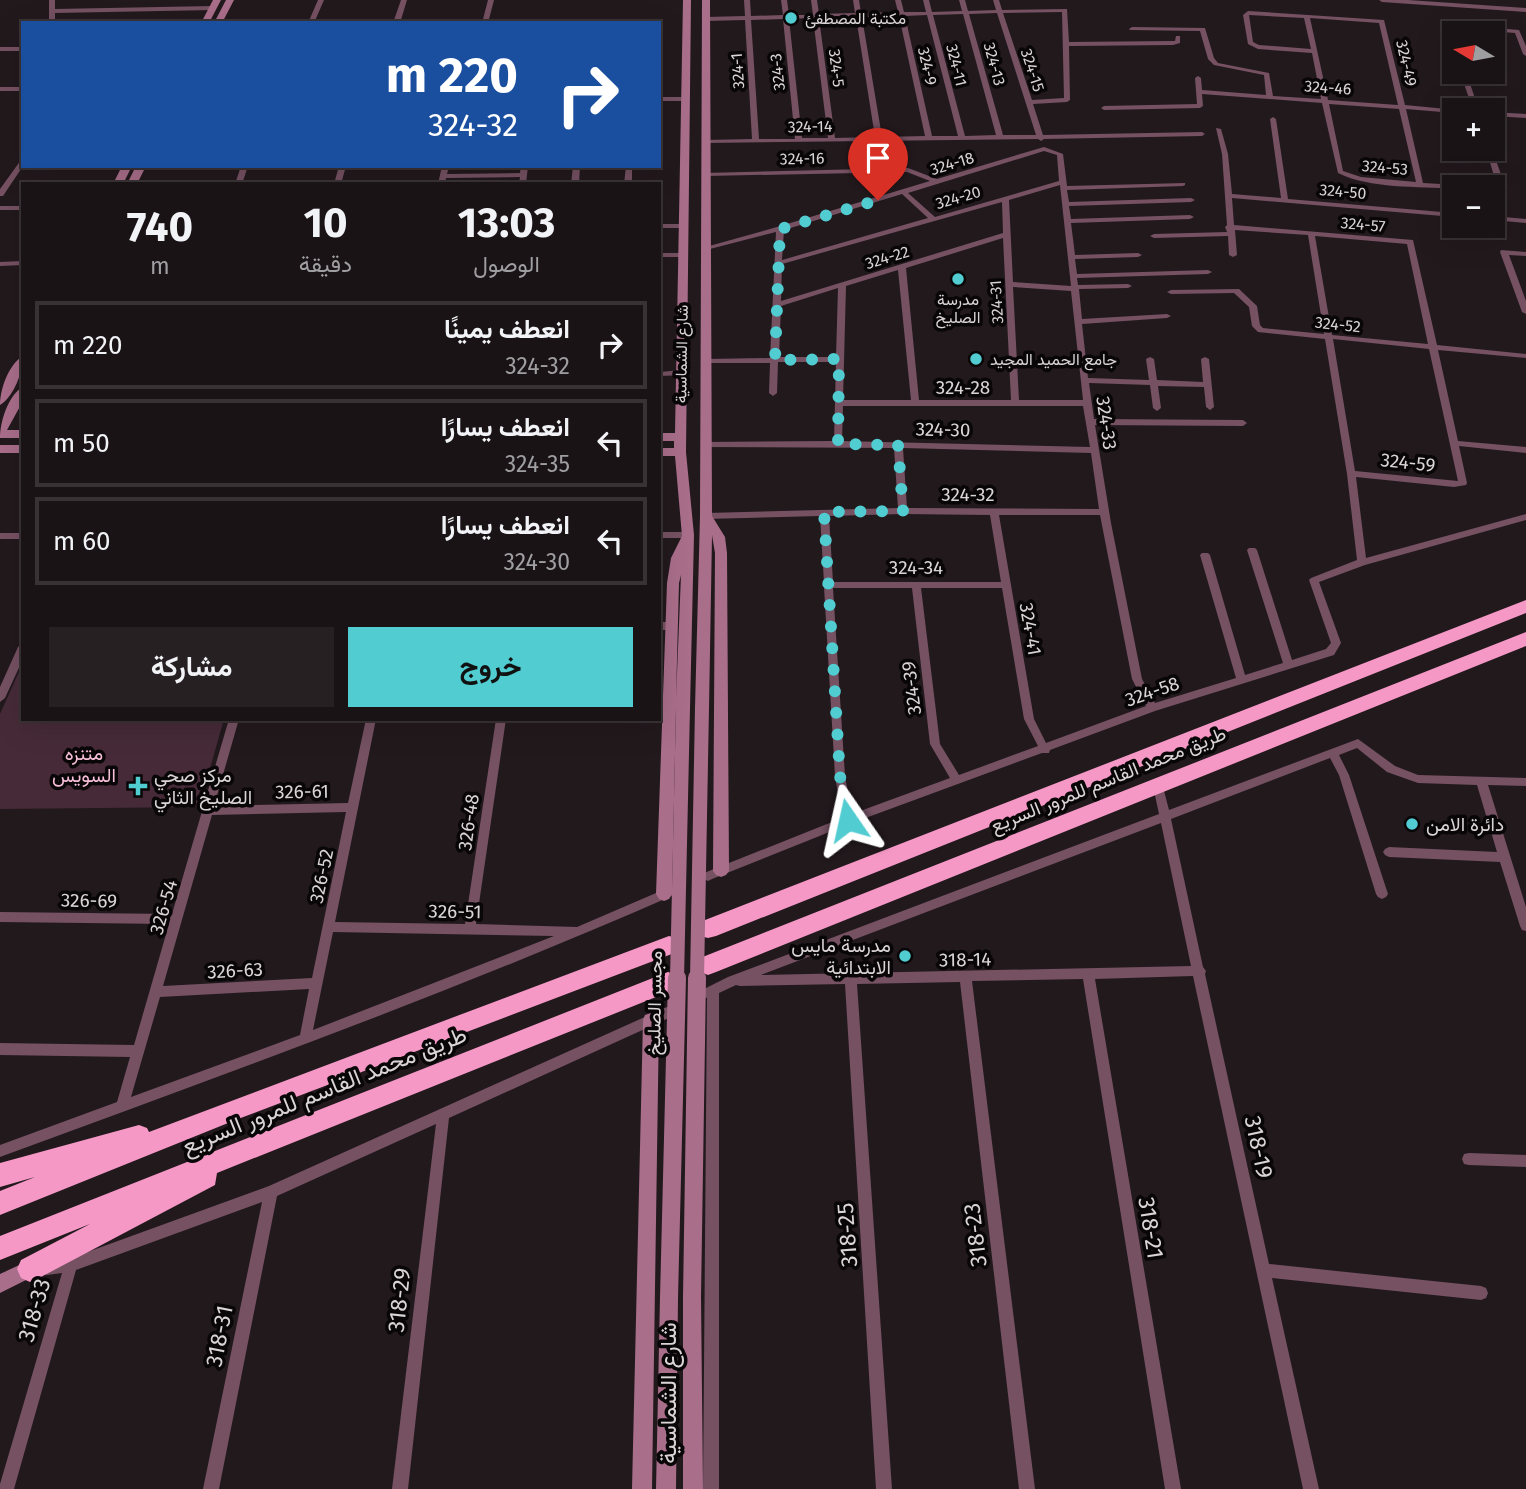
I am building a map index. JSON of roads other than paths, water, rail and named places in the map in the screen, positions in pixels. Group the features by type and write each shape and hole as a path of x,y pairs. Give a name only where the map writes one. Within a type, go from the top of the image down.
{"highway":[{"name":"طريق محمد القاسم للمرور السريع","path":"708,929 1526,606"},
{"name":"طريق محمد القاسم للمرور السريع","path":"708,965 1526,639"},
{"name":"طريق محمد القاسم للمرور السريع","path":"0,1203 235,1109 669,945"},
{"name":"طريق محمد القاسم للمرور السريع","path":"0,1248 668,982"},
{"path":"0,1175 235,1109"},
{"path":"30,1269 301,1127"}],"street":[{"path":"51,0 52,21"},
{"path":"127,9 133,0"},
{"path":"219,21 230,0"},
{"path":"312,21 321,0"},
{"path":"396,21 404,0"},
{"path":"486,21 491,0"},
{"name":"شارع الشماسية","path":"683,708 688,535 680,437 687,0"},
{"name":"شارع الشماسية","path":"693,1489 692,1297 706,516 706,0"},
{"name":"324-1","path":"747,0 756,141"},
{"name":"324-3","path":"784,0 799,140"},
{"name":"324-5","path":"814,0 832,140"},
{"path":"856,0 878,139"},
{"name":"324-9","path":"898,0 929,138"},
{"name":"324-11","path":"926,0 962,137"},
{"name":"324-13","path":"962,0 1000,136"},
{"name":"324-15","path":"996,0 1044,149"},
{"path":"1382,21 1380,0 1526,10"},
{"path":"52,11 215,4"},
{"path":"206,21 215,4"},
{"path":"1441,4 1446,21"},
{"path":"706,19 1065,10 1067,100 1029,102"},
{"name":"324-49","path":"1315,51 1258,47 1250,43 1246,15 1382,21 1420,184"},
{"path":"1307,16 1325,101"},
{"path":"1132,29 1203,29 1211,59 1216,64 1267,74 1270,97"},
{"path":"1505,30 1526,32"},
{"path":"1517,31 1526,54"},
{"path":"1066,44 1173,43 1178,42 1178,37"},
{"path":"0,49 21,49"},
{"path":"1104,108 1199,106 1198,78"},
{"path":"0,89 21,89"},
{"name":"324-46","path":"1199,92 1442,110"},
{"path":"661,99 685,99"},
{"name":"324-53","path":"1325,101 1340,172 1345,176 1442,186"},
{"path":"1505,115 1526,116"},
{"path":"1273,119 1285,201"},
{"path":"1218,130 1225,154 1234,255"},
{"name":"324-14","path":"706,142 1202,134"},
{"name":"324-18","path":"706,248 780,229 1044,149"},
{"name":"324-33","path":"1044,149 1060,154 1087,403 1104,512 1137,679 1153,708"},
{"path":"0,194 21,164"},
{"name":"324-16","path":"706,174 908,170 938,182"},
{"path":"442,180 524,171"},
{"name":"324-20","path":"779,263 1064,185 1183,184"},
{"path":"903,192 933,219"},
{"name":"324-50","path":"1229,196 1442,214"},
{"name":"324-31","path":"1005,199 1015,403"},
{"path":"1066,204 1191,200"},
{"path":"684,203 706,203"},
{"path":"0,208 21,208"},
{"path":"1068,221 1190,217"},
{"path":"1505,219 1526,221"},
{"path":"661,226 683,226"},
{"path":"773,393 780,229"},
{"path":"1154,236 1230,230 1311,233"},
{"name":"324-57","path":"1328,337 1311,233 1410,242 1433,347"},
{"name":"324-22","path":"776,304 1007,234"},
{"path":"1526,254 1504,252 1526,312"},
{"path":"661,255 683,255"},
{"path":"1072,257 1138,255"},
{"path":"0,264 21,263"},
{"path":"902,267 915,403"},
{"path":"1074,276 1208,272"},
{"path":"1009,284 1075,288 1128,286"},
{"path":"838,444 842,285"},
{"name":"324-52","path":"1171,292 1236,291 1253,306 1256,326 1261,330 1526,356"},
{"path":"1079,321 1167,316"},
{"name":"324-59","path":"1328,337 1351,474 1463,483 1433,347"},
{"path":"706,361 839,359"},
{"path":"1150,359 1157,408"},
{"path":"1205,359 1210,407"},
{"path":"1,399 21,363"},
{"path":"661,374 681,373"},
{"path":"1085,380 1208,385"},
{"path":"21,394 0,434 21,434"},
{"name":"324-28","path":"838,403 1087,403"},
{"path":"1090,422 1243,423"},
{"path":"11,449 11,442 21,434"},
{"path":"661,437 680,437"},
{"path":"1454,443 1526,450"},
{"name":"324-30","path":"706,444 1095,450"},
{"path":"898,445 903,511"},
{"path":"661,452 680,453"},
{"path":"1351,474 1362,562"},
{"name":"324-32","path":"706,516 903,511 1104,512"},
{"path":"824,512 840,776 848,820"},
{"name":"324-41","path":"994,512 1029,719 1045,750"},
{"path":"706,516 719,537 721,553 715,874"},
{"name":"324-58","path":"715,874 848,820 1045,750 1153,708 1330,652 1336,643 1314,580 1362,562 1526,517"},
{"path":"0,1151 305,1039 580,931 667,893 666,626 675,570 688,535 661,535"},
{"path":"0,536 21,536"},
{"path":"1252,550 1289,665"},
{"path":"1205,555 1242,680"},
{"name":"324-34","path":"827,585 1005,585"},
{"name":"324-39","path":"916,585 935,744 957,781"},
{"path":"0,698 21,651"},
{"name":"مجسر الصليخ","path":"669,1298 678,829 683,708"},
{"name":"326-54","path":"123,1104 233,721"},
{"name":"326-52","path":"305,1039 372,721"},
{"name":"326-48","path":"470,929 501,721"},
{"path":"711,1489 710,992 732,981 1166,814 1358,743 1391,769 1418,779 1526,782"},
{"path":"1332,752 1344,775 1382,894"},
{"path":"1481,781 1526,926"},
{"name":"318-19","path":"1158,786 1311,1489"},
{"name":"326-61","path":"209,811 353,807"},
{"path":"1388,852 1504,857"},
{"name":"326-69","path":"0,917 177,919"},
{"name":"326-51","path":"328,926 580,931"},
{"name":"318-14","path":"732,981 1199,971"},
{"name":"318-21","path":"1088,973 1173,1489"},
{"name":"318-23","path":"965,976 1027,1489"},
{"name":"318-25","path":"851,979 884,1489"},
{"name":"326-63","path":"156,992 317,983"},
{"path":"0,1284 30,1269 71,1265 271,1192 659,1016 642,1489"},
{"path":"0,1049 139,1051"},
{"name":"318-29","path":"400,1489 443,1116"},
{"path":"1469,1159 1526,1161"},
{"name":"318-31","path":"211,1489 271,1192"},
{"name":"318-33","path":"6,1489 71,1265"},
{"path":"1264,1270 1480,1293"},
{"name":"شارع الشماسية","path":"666,1489 669,1298"}],"place":[{"name":"مكتبة المصطفئ","path":"791,18"},
{"name":"مدرسة الصليخ","path":"958,279"},
{"name":"جامع الحميد المجيد","path":"976,359"},
{"name":"مركز صحي الصليخ الثاني","path":"138,786"},
{"name":"دائرة الامن","path":"1412,824"},
{"name":"مدرسة مايس الابتدائية","path":"905,956"}],"park label":[{"name":"متنزه السويس","path":"84,764"}]}
